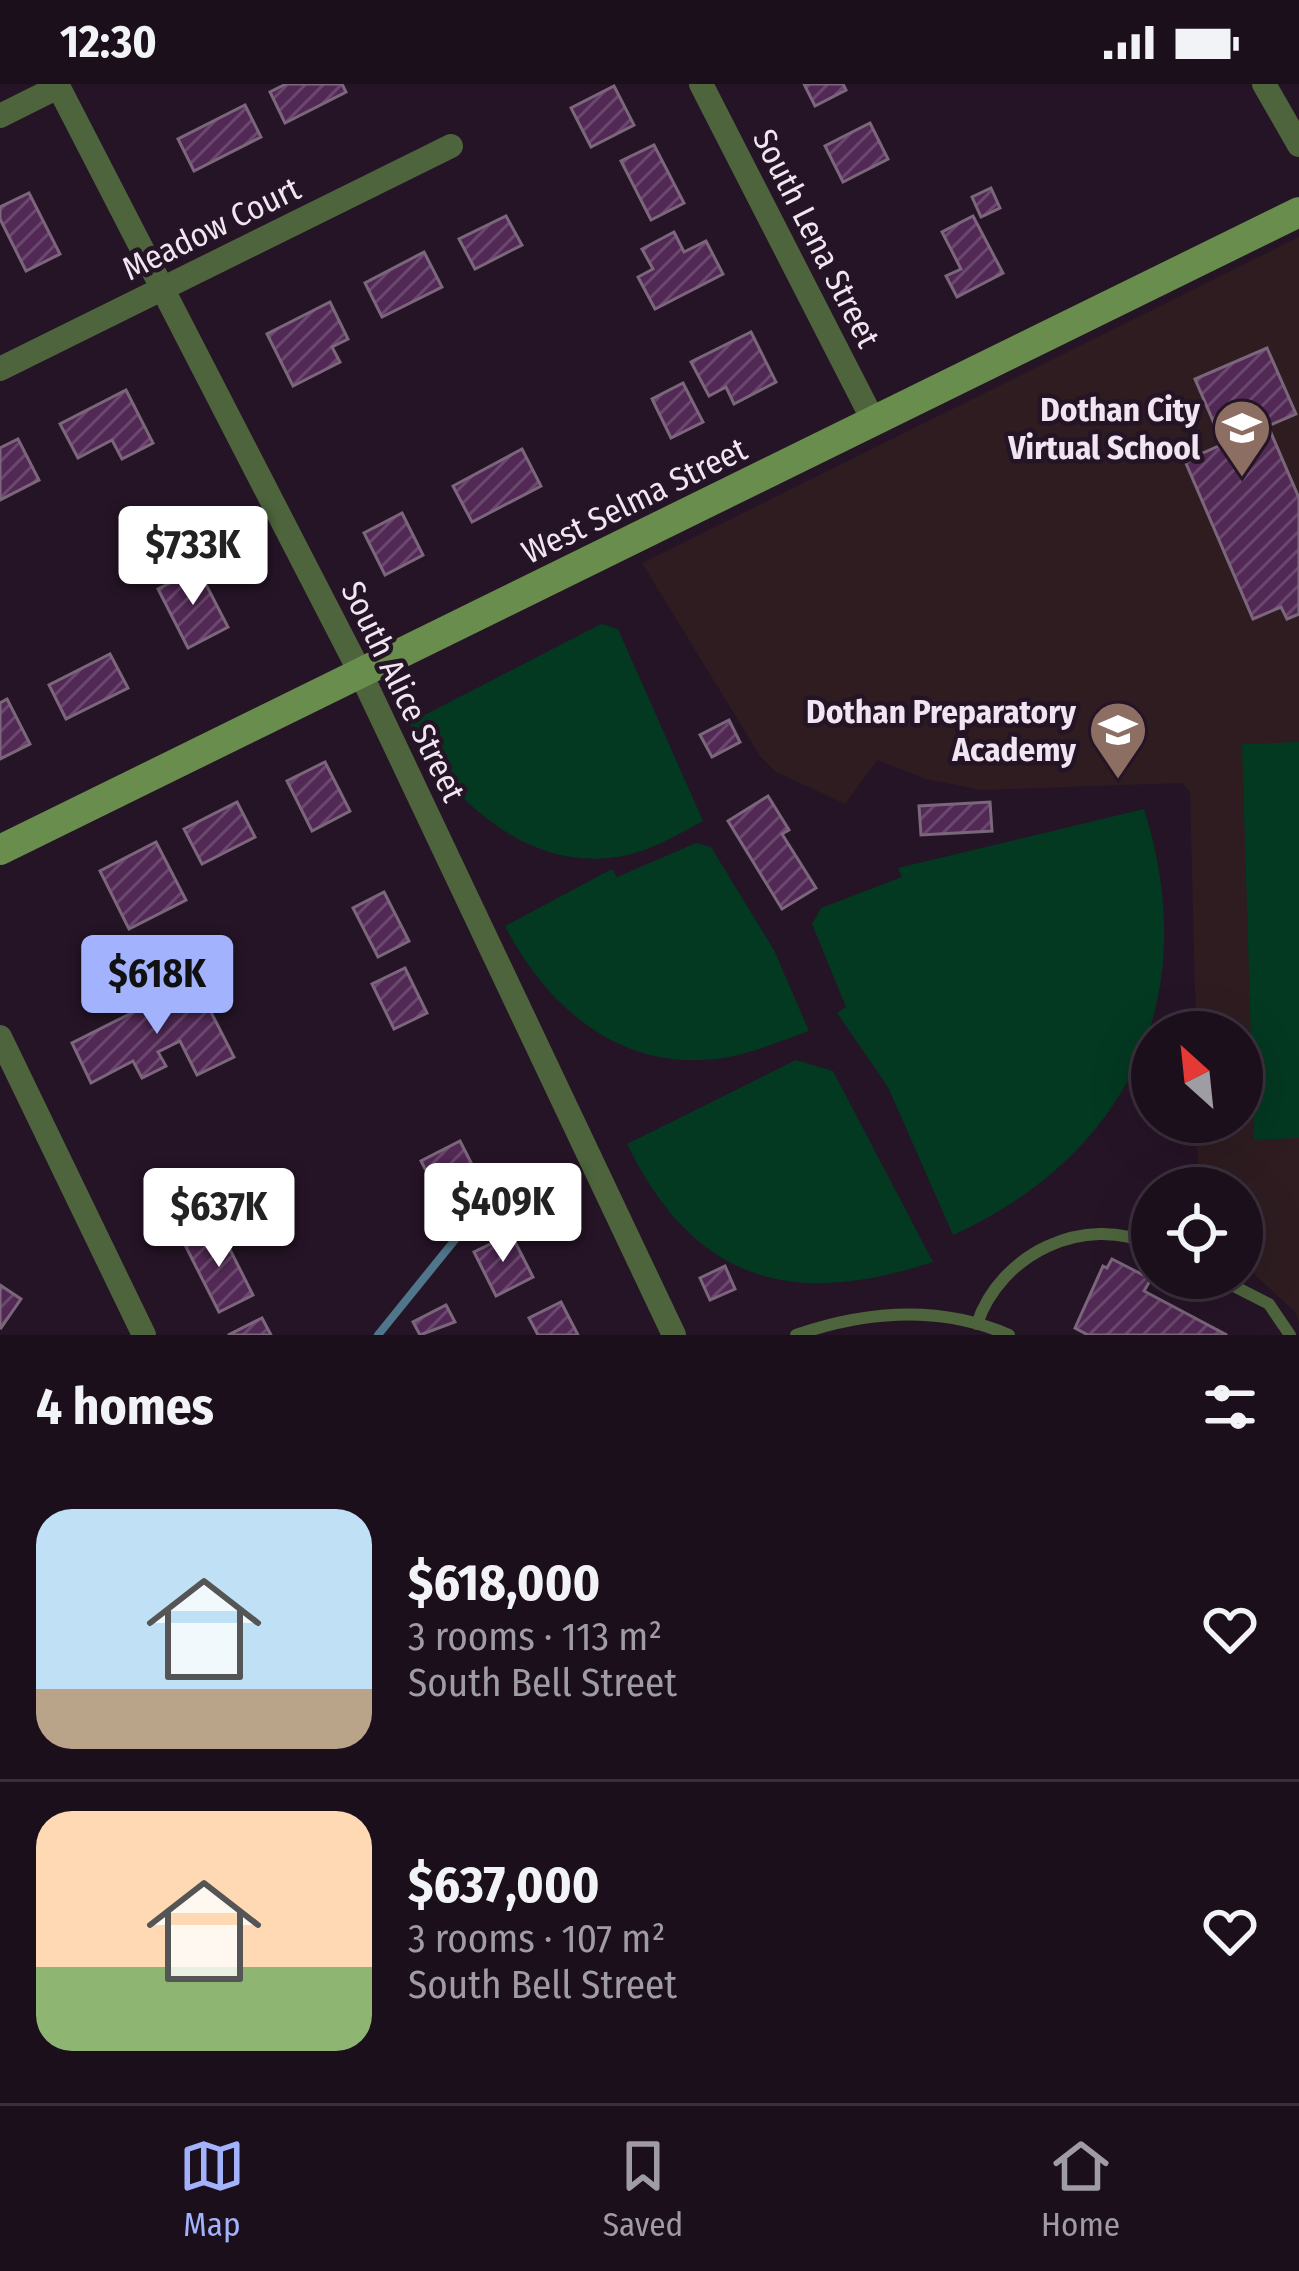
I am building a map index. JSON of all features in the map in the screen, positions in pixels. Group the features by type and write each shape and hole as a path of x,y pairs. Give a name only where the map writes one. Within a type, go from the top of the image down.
{"street":[{"name":"South Lena Street","path":"701,84 874,422"},
{"path":"1264,84 1299,145"},
{"path":"0,116 58,86"},
{"name":"South Alice Street","path":"58,86 360,672 674,1335"},
{"name":"Meadow Court","path":"0,368 452,146"},
{"name":"West Selma Street","path":"0,850 1299,212"},
{"path":"0,1036 144,1335"}],"lane":[{"path":"977,1324 996,1283 1054,1244 1113,1231 1131,1237"},
{"path":"1259,1299 1269,1304 1290,1335"},
{"path":"796,1335 854,1318 899,1314 977,1324 1009,1335"}],"shaded area":[{"name":"Dothan Preparatory Academy","path":"1299,237 1299,1323 1295,1312 1263,1282 1263,1167 1198,1166 1197,1143 1263,1143 1263,1011 1195,1011 1190,792 1182,783 981,790 926,779 877,760 845,804 776,772 760,756 642,563"}],"green space":[{"path":"601,624 618,629 703,821 644,850 607,858 570,857 504,831 475,809 449,782 409,723"},
{"path":"1299,742 1299,1138 1263,1140 1263,1011 1250,1011 1242,744"},
{"path":"1144,809 1160,877 1164,943 1156,1004 1154,1011 1131,1011 1131,1072 1107,1114 1066,1160 1015,1201 953,1235 888,1087 837,1013 846,1007 812,924 821,908 902,877 898,868"},
{"path":"696,843 711,847 774,950 809,1031 739,1055 692,1060 624,1046 568,1010 523,957 505,926 612,869 617,877"},
{"path":"796,1060 833,1071 933,1262 835,1283 792,1282 753,1272 717,1255 684,1228 654,1191 627,1144"}],"building":[{"path":"286,84 342,84 346,92 285,123 270,92"},
{"path":"804,84 843,84 846,90 815,106"},
{"path":"614,86 634,125 591,147 571,108"},
{"path":"245,105 261,137 194,171 178,139"},
{"path":"870,123 888,159 843,182 825,146"},
{"path":"654,145 684,203 651,220 621,161"},
{"path":"991,188 1000,208 981,217 972,197"},
{"path":"29,193 60,254 26,271 0,219 0,207"},
{"path":"506,216 522,245 475,269 459,239"},
{"path":"973,216 1003,273 957,297 946,276 961,269 942,232"},
{"path":"674,232 684,252 706,241 723,274 655,309 638,277 653,269 642,249"},
{"path":"424,252 442,287 382,317 365,283"},
{"path":"330,302 348,339 332,347 340,362 293,386 267,334"},
{"path":"751,332 776,382 734,404 726,387 709,396 691,362"},
{"name":"Dothan City Virtual School","path":"1267,348 1296,414 1268,426 1299,498 1299,614 1287,619 1281,607 1253,619 1185,461 1223,444 1195,379"},
{"path":"683,383 703,422 671,438 652,399"},
{"path":"126,390 153,443 122,459 112,440 78,458 60,424"},
{"path":"18,439 39,480 0,500 0,448"},
{"path":"522,449 541,486 472,522 453,486"},
{"path":"402,513 423,555 385,575 364,533"},
{"path":"198,569 228,627 188,648 158,589"},
{"path":"110,654 128,688 66,719 49,685"},
{"path":"7,699 30,744 0,759 0,703"},
{"path":"729,720 740,742 712,757 700,735"},
{"path":"325,762 350,811 312,831 287,781"},
{"path":"768,796 789,830 782,834 816,888 782,909 728,821"},
{"path":"237,802 255,837 202,864 184,829"},
{"path":"990,802 992,831 921,835 919,806"},
{"path":"156,842 186,900 129,929 100,871"},
{"path":"384,892 409,941 378,957 353,908"},
{"path":"405,968 427,1013 394,1029 372,984"},
{"path":"195,981 234,1057 197,1075 180,1041 158,1052 166,1066 142,1078 133,1061 91,1083 72,1043"},
{"path":"460,1141 482,1184 443,1204 421,1161"},
{"path":"257,1180 262,1207 245,1211 240,1184"},
{"path":"219,1228 253,1295 219,1312 185,1245"},
{"path":"511,1234 533,1277 496,1296 474,1252"},
{"path":"1112,1259 1131,1269 1131,1299 1159,1299 1227,1335 1088,1335 1075,1328 1103,1266 1107,1268"},
{"path":"725,1266 735,1289 710,1300 700,1278"},
{"path":"0,1285 21,1299 1,1328 0,1327"},
{"path":"561,1302 578,1335 538,1335 529,1318"},
{"path":"446,1305 455,1322 420,1335 413,1322"},
{"path":"262,1318 271,1335 228,1335"}],"waterway":[{"path":"378,1335 458,1236"}],"place":[{"name":"Dothan City Virtual School","path":"1242,479"},
{"name":"Dothan Preparatory Academy","path":"1118,781"}]}
